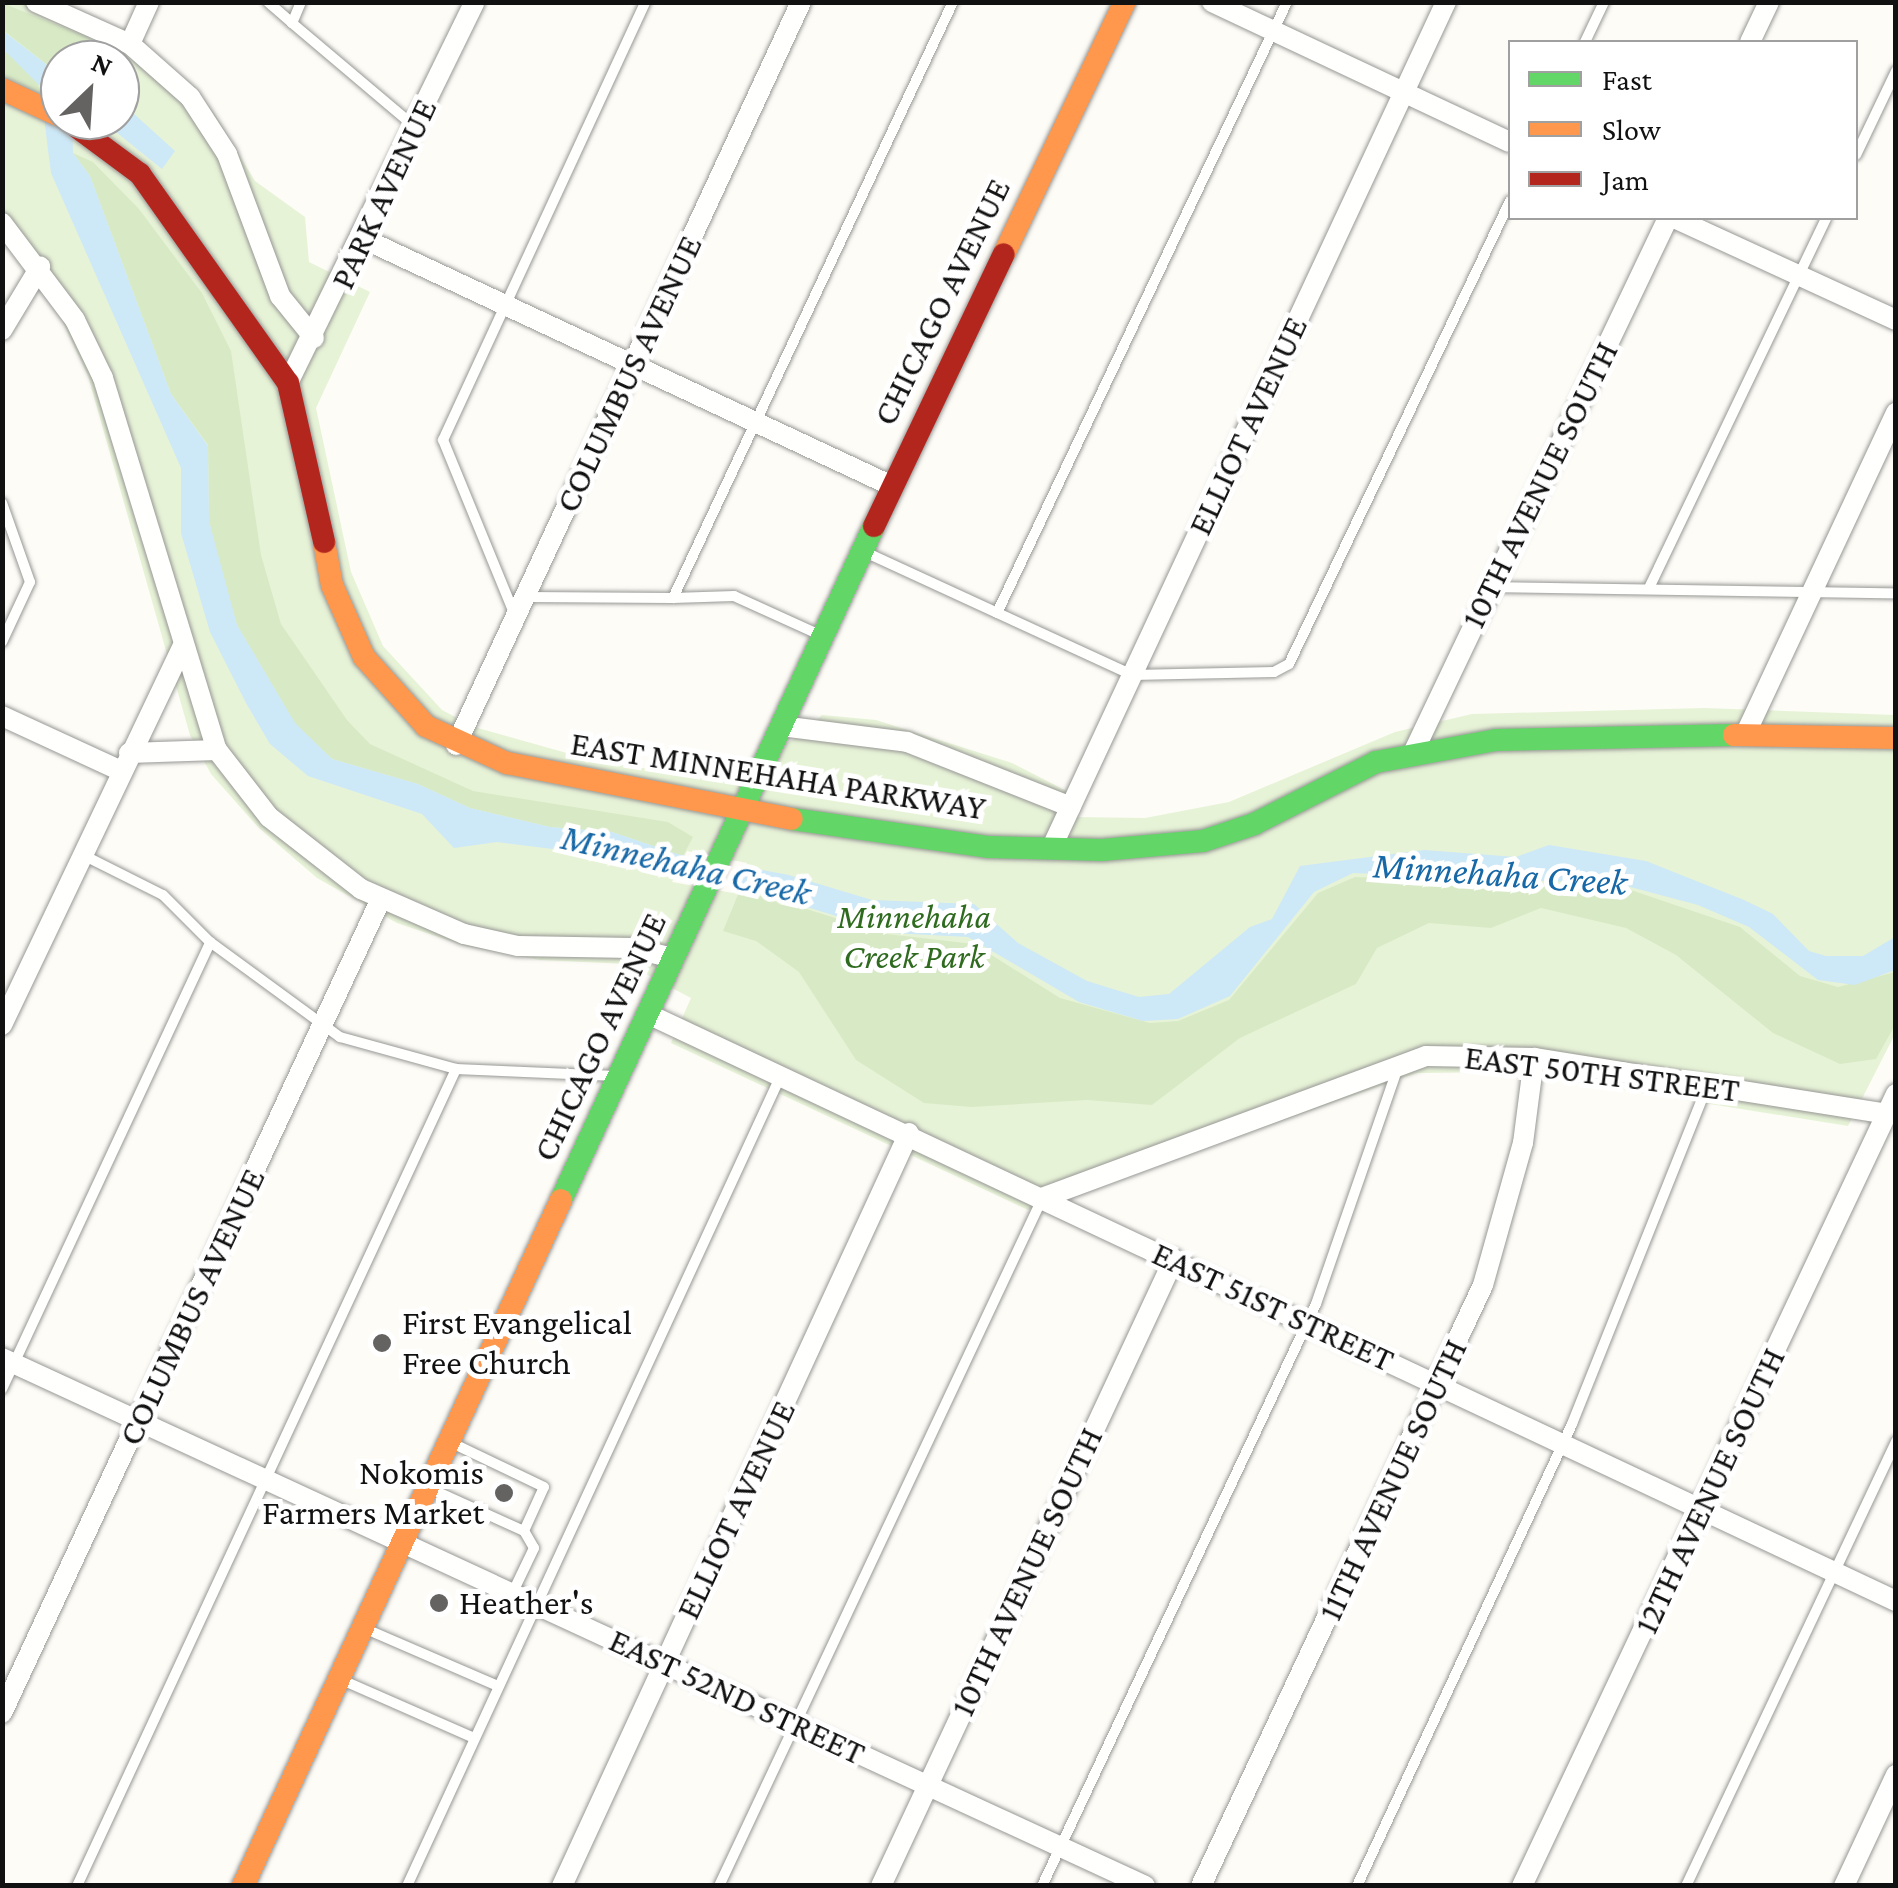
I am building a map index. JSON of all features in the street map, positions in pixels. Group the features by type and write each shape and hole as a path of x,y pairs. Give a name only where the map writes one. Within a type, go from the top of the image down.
{"street":[{"path":"36,2 121,40"},
{"path":"132,40 148,2"},
{"name":"PARK AVENUE","path":"288,383 364,239 475,2"},
{"name":"COLUMBUS AVENUE","path":"456,745 800,2"},
{"name":"CHICAGO AVENUE","path":"243,1886 622,1076 862,550 1125,2"},
{"path":"1212,2 1508,141"},
{"name":"ELLIOT AVENUE","path":"1051,849 1446,2"},
{"path":"1751,40 1769,2"},
{"path":"140,51 156,62 212,128 280,296 314,338"},
{"name":"EAST MINNEHAHA PARKWAY","path":"2,89 40,107"},
{"name":"EAST MINNEHAHA PARKWAY","path":"94,140 140,174 288,383 342,617 386,687 456,745 572,781 742,811 886,836 1051,849 1203,841 1254,824 1376,762 1413,753 1578,734 1896,738"},
{"name":"10TH AVENUE SOUTH","path":"1413,753 1670,220"},
{"path":"1675,220 1896,320"},
{"path":"2,224 40,266 103,378 216,750 269,818 380,901 464,934 518,946 632,948 674,958"},
{"path":"364,239 892,486"},
{"path":"2,330 40,266"},
{"path":"1746,735 1896,413"},
{"path":"2,1024 80,854 183,646"},
{"path":"2,716 125,762 216,750"},
{"name":"EAST MINNEHAHA PARKWAY","path":"782,726 908,742 1071,807"},
{"name":"COLUMBUS AVENUE","path":"2,1714 380,901"},
{"name":"EAST 51ST STREET","path":"650,1015 1564,1442 1896,1602"},
{"name":"EAST 50TH STREET","path":"1042,1198 1399,1062 1475,1054 1534,1058 1886,1114"},
{"name":"11TH AVENUE SOUTH","path":"1202,1886 1439,1385 1506,1214 1534,1058"},
{"name":"12TH AVENUE SOUTH","path":"1522,1886 1896,1094"},
{"name":"ELLIOT AVENUE","path":"562,1886 909,1134"},
{"name":"10TH AVENUE SOUTH","path":"881,1886 1174,1259"},
{"name":"EAST 52ND STREET","path":"8,1361 1146,1886"},
{"path":"1844,1886 1896,1776"}],"lane":[{"path":"268,2 415,128"},
{"path":"292,22 302,2"},
{"path":"516,618 485,530 443,440 502,304 645,2"},
{"path":"673,598 953,2"},
{"path":"997,613 1287,2"},
{"path":"1586,40 1604,2"},
{"path":"1858,151 1896,71"},
{"path":"862,550 1132,675 1274,672 1289,664 1508,205"},
{"path":"1649,588 1825,220"},
{"path":"2,503 30,582 2,642"},
{"path":"1490,587 1896,593"},
{"path":"526,597 734,596 823,636"},
{"path":"80,854 164,895 210,942 322,1028 456,1070 622,1076"},
{"path":"2,1389 8,1361 210,942"},
{"path":"1042,1886 1307,1324 1399,1062"},
{"path":"77,1886 456,1070"},
{"path":"407,1886 781,1075"},
{"path":"1357,1886 1564,1442 1707,1086"},
{"path":"720,1886 1042,1198"},
{"path":"1686,1886 1896,1441"},
{"path":"451,1442 544,1487 524,1531"},
{"path":"430,1488 524,1531 534,1548 512,1594"},
{"path":"365,1628 498,1686"},
{"path":"338,1678 474,1738"}],"green space":[{"path":"2,3 91,40 40,40 40,59 3,30"},
{"name":"Minnehaha Creek Park","path":"3,3 53,3 128,40 40,40 40,140 140,140 140,46 158,55 214,113 255,181 305,217 309,262 370,292 316,408 351,572 383,646 442,710 474,727 588,759 715,780 796,738 822,715 876,720 1012,763 1084,800 1077,817 1145,818 1229,802 1395,732 1472,714 1704,708 1895,715 1895,1034 1848,1126 1510,1072 1417,1073 1028,1210 671,1043 691,998 627,964 540,960 465,946 397,923 317,878 259,828 211,774 190,735 88,376 58,312 3,240"},
{"path":"2,49 36,76 40,94 3,75"},
{"path":"73,153 93,162 139,209 202,293 231,351 261,555 281,624 347,720 370,744 473,791 668,822 693,837 683,856 612,832 550,827 470,808 418,784 332,759 295,724 237,625 209,521 208,445 171,394 90,176"},
{"path":"1355,877 1622,887 1740,927 1800,976 1838,987 1895,972 1895,1025 1876,1059 1840,1064 1773,1033 1676,955 1626,928 1541,908 1491,928 1429,923 1377,948 1356,984 1240,1038 1152,1105 1087,1100 971,1107 924,1103 856,1060 799,972 756,941 723,931 739,892 771,898 887,934 974,944 1060,998 1150,1023 1178,1021 1229,1000 1318,893"}],"water":[{"name":"Minnehaha Creek","path":"2,30 40,59 40,86 3,49"},
{"path":"140,119 175,151 162,169 126,140 140,140"},
{"name":"Minnehaha Creek","path":"47,140 73,140 73,153 90,176 171,394 208,446 209,521 237,625 295,723 332,759 418,784 470,808 550,827 612,832 677,854 789,875 872,900 974,904 1018,943 1087,981 1139,997 1169,994 1250,927 1272,919 1300,866 1424,850 1516,857 1549,845 1646,861 1744,900 1773,914 1809,951 1826,956 1863,956 1895,937 1895,970 1855,985 1818,980 1749,927 1698,905 1619,884 1353,873 1314,892 1230,996 1178,1019 1143,1021 1079,1002 968,937 892,933 764,894 553,849 497,842 454,848 422,814 308,776 270,744 210,632 181,533 181,468 51,173"}],"pier":[{"path":"687,851 747,863 733,893 672,882"}],"traffic: fast":[{"path":"561,1200 874,526"},
{"path":"792,819 989,847 1102,850 1203,841 1254,824 1376,762 1496,740 1734,735"}],"traffic: slow":[{"path":"1004,254 1125,2"},
{"path":"2,89 40,107"},
{"path":"324,542 332,585 364,657 426,726 507,763 792,819"},
{"path":"1734,735 1896,738"},
{"path":"243,1886 561,1200"}],"traffic: jam":[{"path":"94,140 140,174 288,383 324,542"},
{"path":"874,526 1004,254"}],"place":[{"name":"First Evangelical Free Church","path":"382,1343"},
{"name":"Nokomis Farmers Market","path":"504,1493"},
{"name":"Heather's","path":"439,1603"}]}
